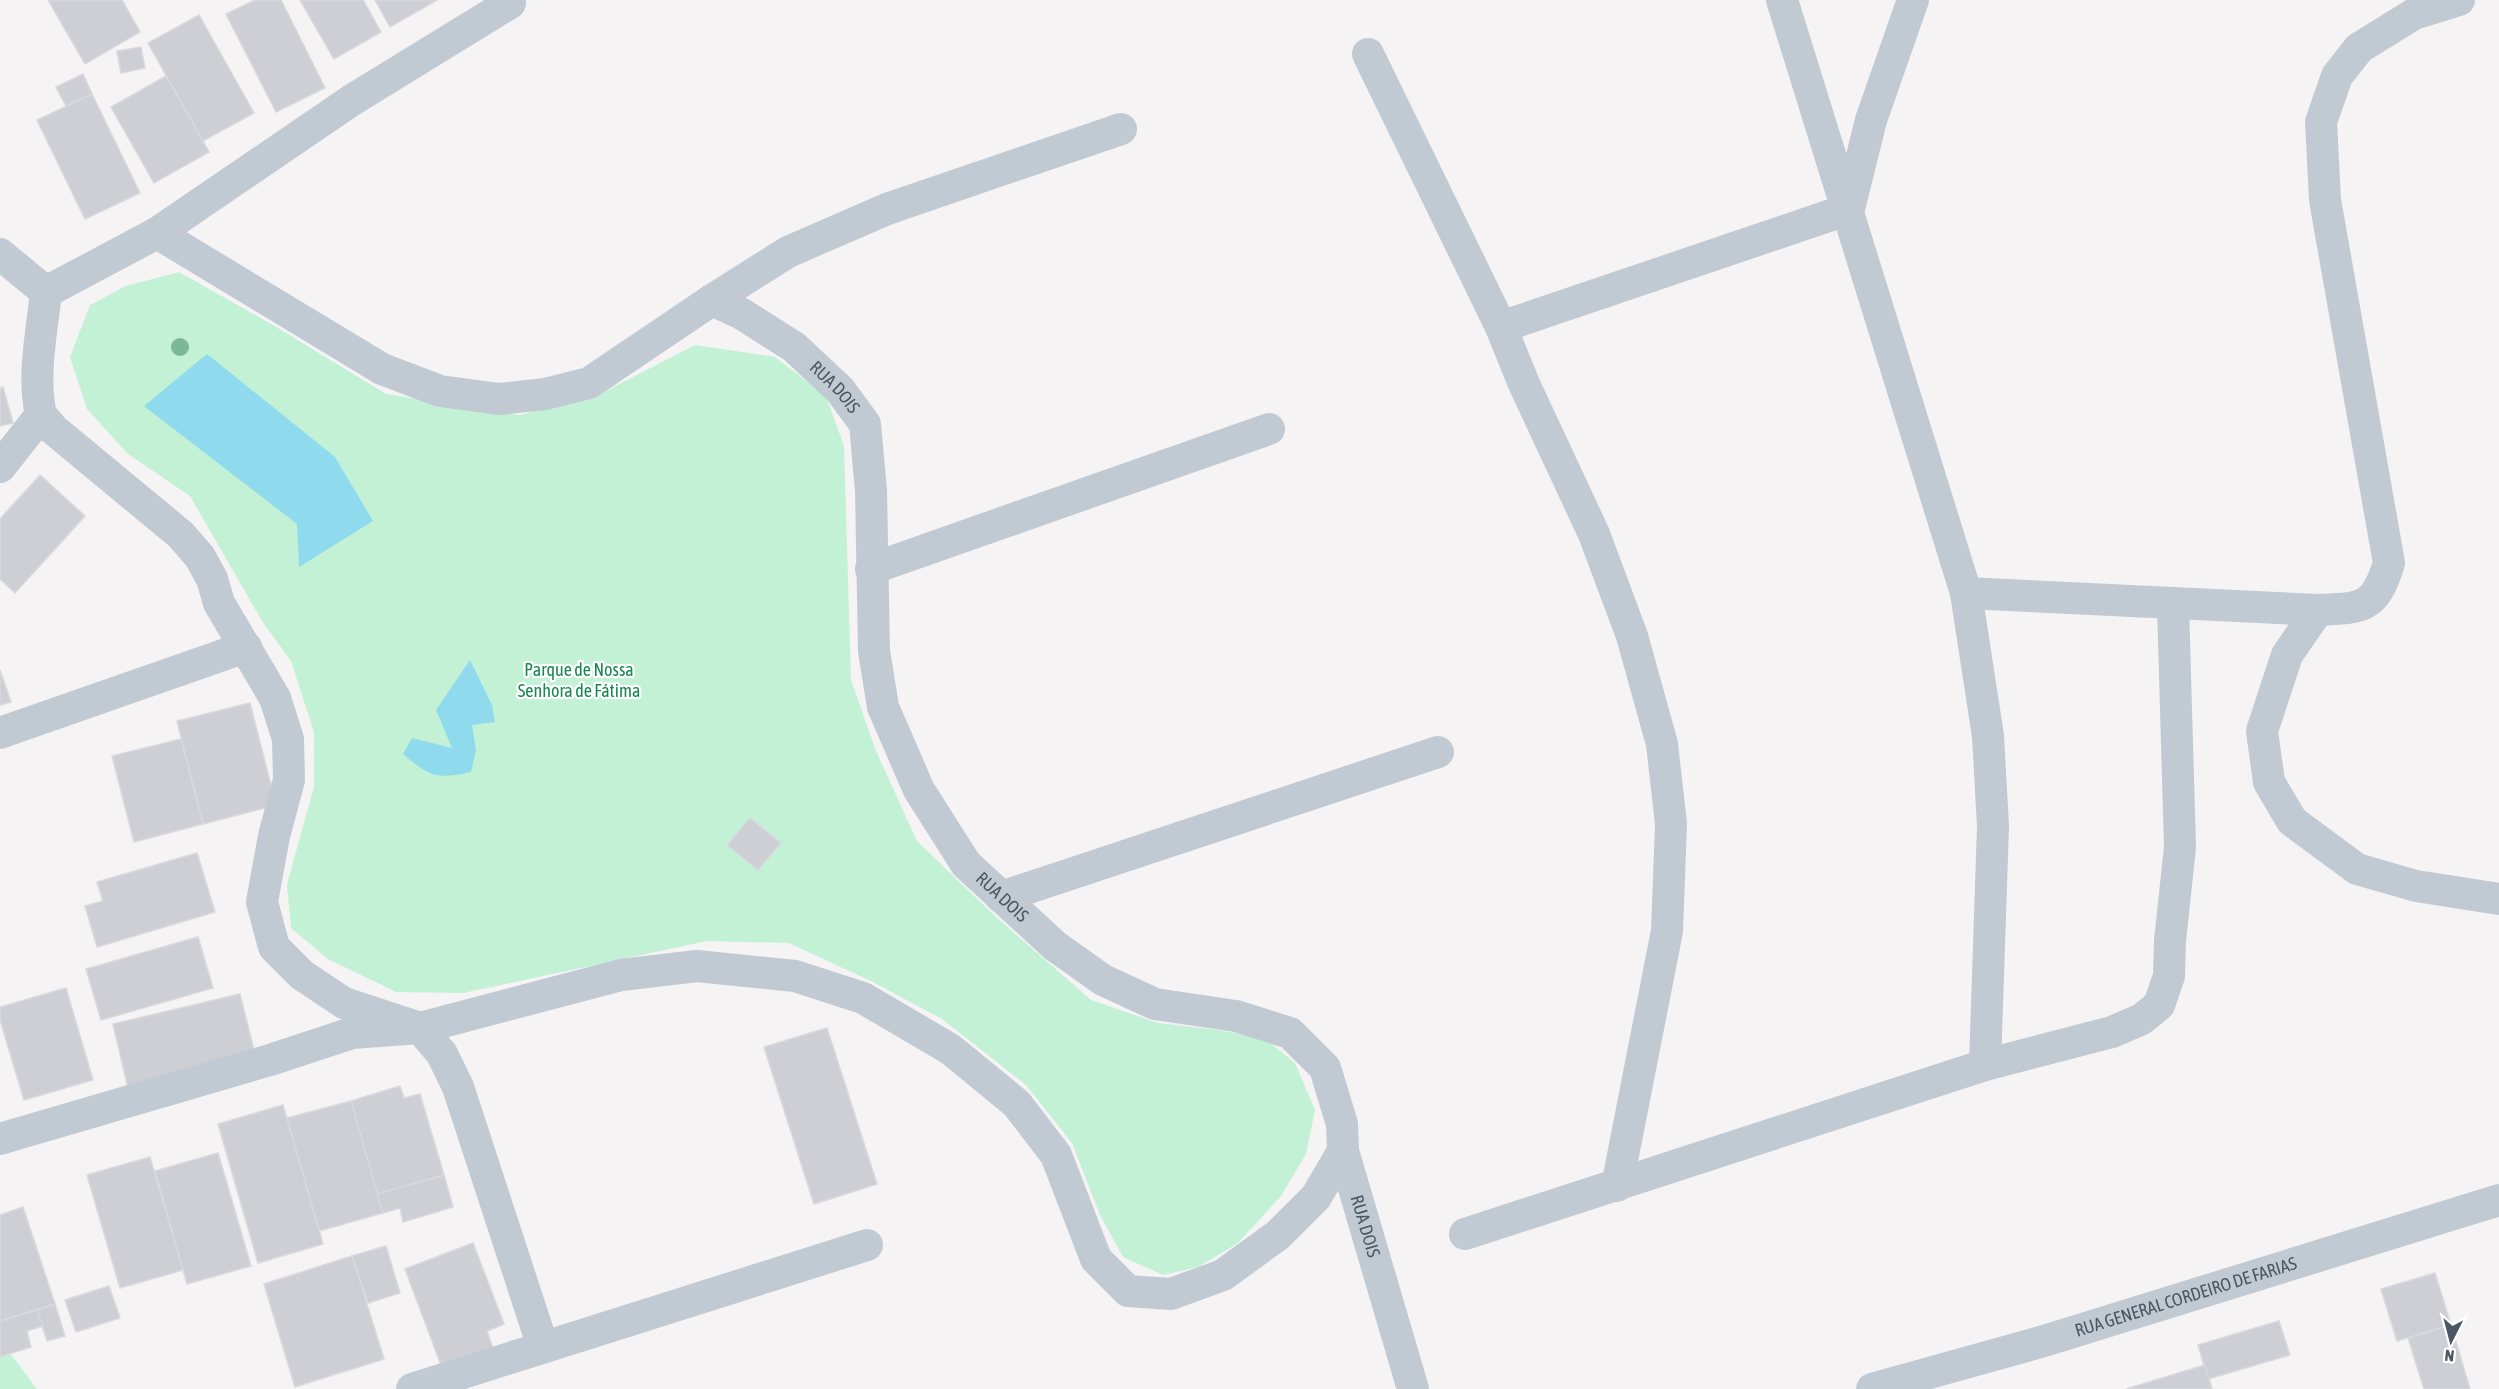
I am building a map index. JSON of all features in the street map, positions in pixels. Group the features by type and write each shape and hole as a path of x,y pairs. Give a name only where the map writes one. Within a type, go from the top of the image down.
{"street":[{"path":"1782,0 1966,593 1988,736 1993,826 1985,1065"},
{"path":"1848,209 1871,120 1913,0"},
{"path":"1966,593 2174,605 2318,610 2349,609 2370,602 2381,589 2389,563 2325,200 2320,122 2337,76 2359,48 2414,14 2459,0"},
{"path":"46,292 157,233 352,100 510,3"},
{"path":"1368,54 1501,327 1524,384 1594,534 1632,636 1662,744 1671,824 1667,931 1617,1186"},
{"path":"157,233 382,369 440,391 500,399 545,394 589,383 788,252 887,209 1121,129"},
{"path":"1501,327 1848,209"},
{"path":"0,254 46,292"},
{"path":"46,292 39,358 38,402 41,415 53,429 181,535 200,557 212,579 219,603 275,698 288,739 289,780 274,836 262,902 274,946 302,975 344,1003 420,1028 442,1054 458,1087 543,1347"},
{"name":"RUA DOIS","path":"712,300 742,314 794,347 840,390 865,424 870,491 874,651 883,707 919,790 966,864 1056,946 1103,980 1155,1004 1236,1016 1290,1033 1325,1068 1342,1124 1343,1151 1413,1389"},
{"path":"0,467 41,415"},
{"path":"872,569 1269,429"},
{"path":"1465,1234 1985,1065 2112,1032 2142,1020 2158,1005 2169,976 2170,941 2180,847 2174,605"},
{"path":"2318,610 2287,655 2262,731 2269,782 2292,821 2357,869 2416,886 2499,899"},
{"path":"0,733 246,647"},
{"path":"1001,897 1438,752"},
{"path":"0,1139 270,1060 352,1033 420,1028 621,975 697,966 795,976 862,998 950,1049 1017,1104 1056,1155 1096,1259 1128,1291 1171,1294 1222,1275 1278,1235 1316,1197 1343,1151"},
{"name":"RUA GENERAL CORDEIRO DE FARIAS","path":"1872,1389 2044,1341 2499,1200"},
{"path":"412,1389 867,1245"}],"green space":[{"name":"Parque de Nossa Senhora de Fátima","path":"179,272 273,325 386,394 520,415 604,392 695,345 775,357 826,396 844,446 851,680 876,751 917,841 995,916 1091,1000 1158,1023 1264,1038 1295,1063 1315,1110 1306,1154 1281,1196 1238,1243 1198,1267 1163,1275 1123,1257 1100,1215 1072,1143 1026,1085 942,1019 873,982 789,943 707,941 463,993 396,992 328,959 291,928 287,884 314,787 314,732 291,661 262,621 190,496 128,454 87,409 70,357 90,305 126,286"},
{"path":"0,1340 37,1389 0,1389"}],"water":[{"path":"207,354 335,457 373,521 299,567 297,524 144,406"},
{"path":"470,660 492,705 495,722 472,725 476,750 471,772 441,776 420,767 403,754 412,738 452,748 436,710"}],"building":[{"path":"48,0 122,0 140,32 85,64"},
{"path":"255,0 281,0 325,88 276,112 226,14"},
{"path":"300,0 363,0 381,32 334,59"},
{"path":"375,0 437,0 390,27"},
{"path":"199,15 254,113 203,141 148,43"},
{"path":"141,47 145,68 121,73 117,51"},
{"path":"83,74 92,94 66,106 56,87"},
{"path":"166,76 209,152 154,183 111,107"},
{"path":"92,94 140,193 85,219 37,120"},
{"path":"3,387 13,423 0,426 0,388"},
{"path":"40,475 85,516 15,593 0,579 0,519"},
{"path":"0,670 11,702 0,705"},
{"path":"250,703 276,805 203,824 177,721"},
{"path":"181,739 203,824 134,842 112,756"},
{"path":"750,818 781,843 758,870 727,845"},
{"path":"197,853 215,912 97,947 85,906 103,901 97,882"},
{"path":"198,937 213,988 101,1020 86,969"},
{"path":"66,988 93,1080 24,1100 0,1020 0,1007"},
{"path":"240,994 256,1058 128,1088 113,1024"},
{"path":"827,1028 877,1184 814,1204 764,1047"},
{"path":"400,1086 404,1098 420,1094 444,1175 377,1194 351,1101"},
{"path":"351,1101 383,1213 319,1231 287,1118"},
{"path":"283,1105 323,1244 258,1263 218,1124"},
{"path":"218,1153 251,1266 187,1284 155,1171"},
{"path":"150,1157 183,1270 120,1288 87,1175"},
{"path":"444,1175 453,1207 403,1222 400,1208 383,1213 377,1194"},
{"path":"23,1207 55,1304 0,1321 0,1215"},
{"path":"473,1243 504,1324 487,1331 495,1354 444,1373 405,1269"},
{"path":"386,1246 400,1293 368,1303 352,1256"},
{"path":"352,1256 384,1359 295,1387 264,1284"},
{"path":"2435,1273 2451,1325 2397,1341 2381,1289"},
{"path":"109,1286 120,1318 76,1332 65,1300"},
{"path":"55,1304 65,1336 47,1341 37,1310"},
{"path":"37,1310 43,1326 27,1331 31,1347 0,1357 0,1321"},
{"path":"2279,1321 2290,1355 2208,1379 2198,1345"},
{"path":"2451,1325 2470,1389 2424,1389 2408,1338"},
{"path":"2205,1365 2212,1389 2126,1389"}]}
